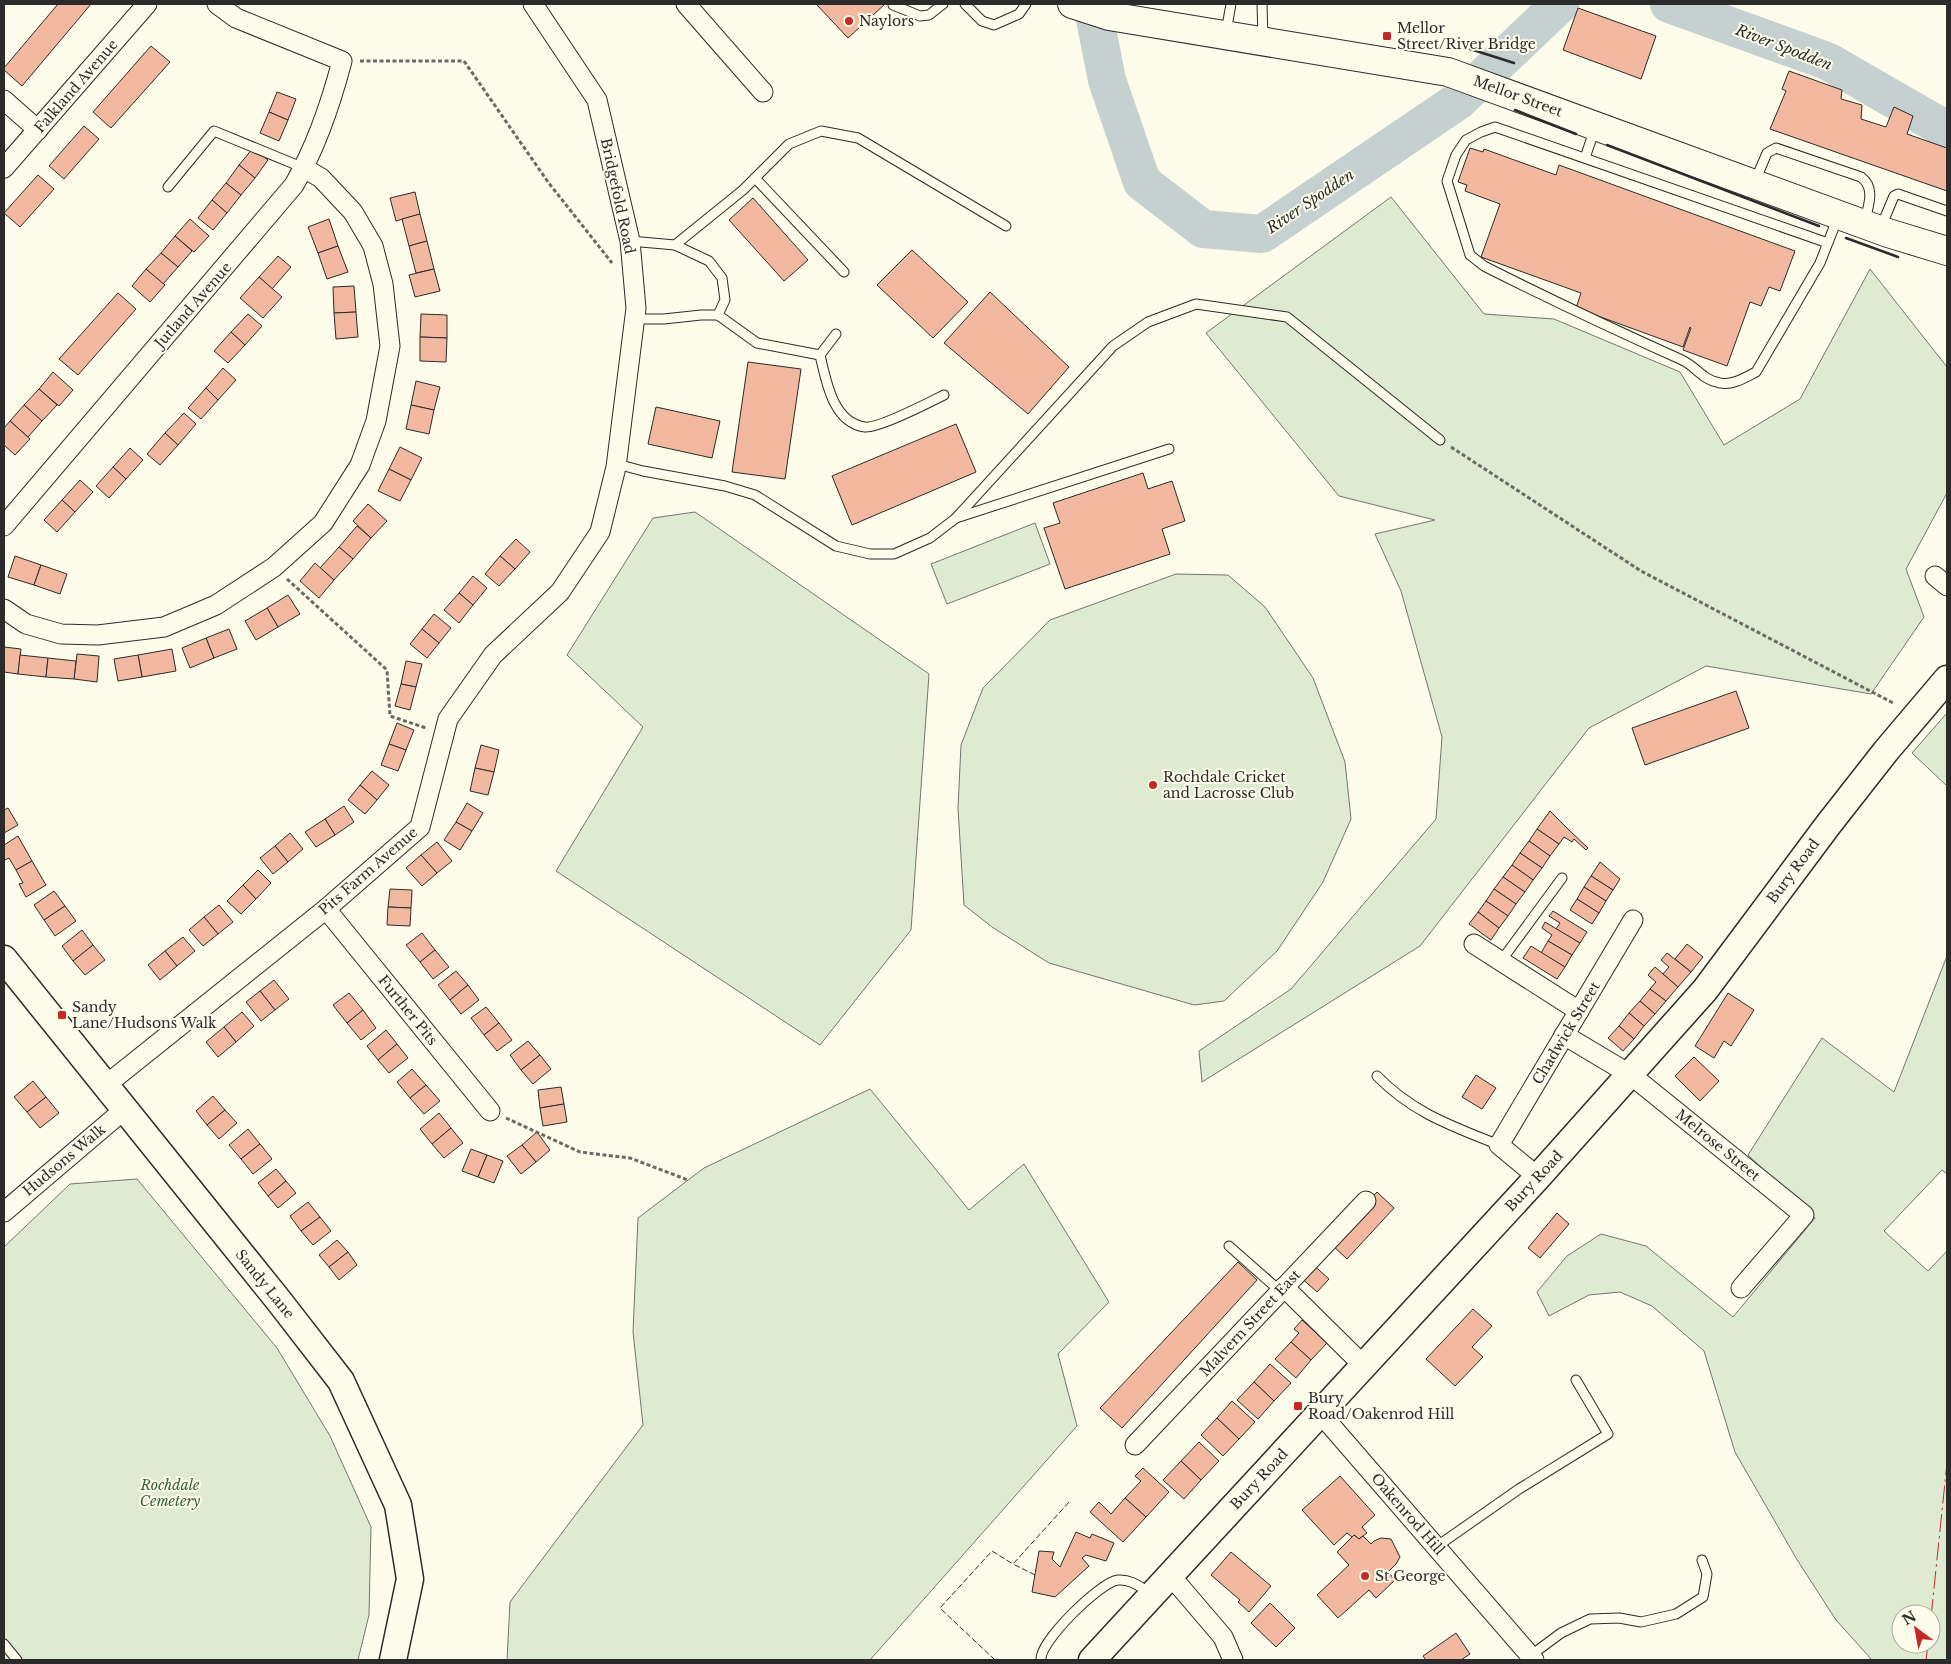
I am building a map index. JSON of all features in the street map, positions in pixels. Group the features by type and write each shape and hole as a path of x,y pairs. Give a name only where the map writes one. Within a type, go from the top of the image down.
{"main road":[{"name":"Mellor Street","path":"1072,4 1109,16 1448,72 1491,86 1861,223 1947,251"},
{"name":"Bury Road","path":"1092,1660 1631,1075 1705,990 1828,825 1947,679"},
{"name":"Sandy Lane","path":"4,959 341,1381 398,1505 410,1579 393,1660"}],"street":[{"name":"Falkland Avenue","path":"4,168 147,4"},
{"path":"217,4 236,18 342,60"},
{"name":"Bridgefold Road","path":"533,4 597,100 630,241 634,319 616,465"},
{"path":"686,4 763,92"},
{"name":"Jutland Avenue","path":"4,526 294,185 304,168 334,94 342,60"},
{"path":"4,100 38,130"},
{"path":"4,608 26,624 61,634 98,636 164,627 216,605 274,567 323,523 360,466 376,421 390,346 383,284 373,246 353,212 321,178 304,168"},
{"name":"Pits Farm Avenue","path":"106,1085 326,909 420,827 448,719 493,655 560,592 600,532 616,465"},
{"name":"Further Pits","path":"326,909 490,1111"},
{"name":"Chadwick Street","path":"1499,1145 1633,920"},
{"path":"1474,944 1578,1011"},
{"name":"Melrose Street","path":"1564,1036 1631,1075 1804,1215 1741,1288"},
{"name":"Hudsons Walk","path":"4,1212 125,1109"},
{"path":"1499,1145 1538,1177"},
{"name":"Malvern Street East","path":"1135,1445 1366,1200"},
{"path":"1282,1289 1364,1366"},
{"name":"Oakenrod Hill","path":"1320,1413 1532,1658"},
{"path":"1170,1575 1222,1637 1233,1660"}],"lane":[{"path":"893,5 920,16 929,15 943,4"},
{"path":"964,4 982,21 994,25 1019,14 1026,4"},
{"path":"1226,35 1231,4"},
{"path":"1262,4 1263,41"},
{"path":"1585,158 1596,125"},
{"path":"1828,244 1495,127 1466,140 1456,155 1447,181 1470,255 1484,266 1579,314 1687,363 1704,378 1722,384 1739,380 1756,372 1820,263 1828,244 1861,223 1898,194 1947,211"},
{"path":"168,187 214,131 304,168"},
{"path":"675,245 743,190 789,144 821,131 858,138 1006,226"},
{"path":"1754,184 1767,154 1776,148 1861,177 1867,182 1870,190 1861,223"},
{"path":"755,178 844,272"},
{"path":"630,241 675,245 709,261 722,278 725,300 718,315"},
{"path":"616,465 725,486 755,495 836,546 870,554 894,554 930,538 956,518 1113,346 1148,322 1196,304 1287,318 1440,440"},
{"path":"634,319 664,320 700,314 718,315 757,343 820,355"},
{"path":"836,334 820,355 825,378 836,407 850,422 866,427 890,420 944,395"},
{"path":"956,518 1170,449"},
{"path":"1501,961 1562,878"},
{"path":"1376,1076 1393,1093 1434,1119 1499,1145"},
{"path":"1229,1246 1282,1289"},
{"path":"1436,1547 1519,1489 1608,1434 1576,1380"},
{"path":"1532,1658 1561,1633 1590,1619 1619,1618 1641,1622 1676,1614 1703,1597 1707,1574 1702,1560"},
{"path":"1040,1660 1042,1650 1047,1643 1084,1602 1102,1587 1117,1580 1124,1580 1132,1582 1152,1595"},
{"path":"4,1644 17,1660"}],"path":[{"path":"342,60 464,62 548,182 634,290"},
{"path":"1440,440 1641,570 1917,715"},
{"path":"274,567 387,670 390,716 444,734"},
{"path":"490,1111 580,1152 630,1158 688,1180"}],"green space":[{"path":"1391,197 1484,314 1554,319 1680,372 1724,445 1800,399 1870,269 1947,367 1947,493 1906,569 1924,617 1871,694 1706,666 1589,728 1420,946 1202,1082 1199,1051 1291,989 1436,819 1442,737 1401,591 1375,534 1435,520 1339,496 1206,333"},
{"path":"695,512 929,674 911,930 820,1045 556,871 643,727 567,655 653,518"},
{"path":"1035,523 1050,564 947,604 931,564"},
{"name":"Rochdale Cricket and Lacrosse Club","path":"1176,574 1228,575 1265,607 1313,678 1345,762 1351,819 1323,882 1277,951 1224,1001 1194,1005 1049,963 992,927 964,905 958,808 961,745 983,688 1050,620"},
{"path":"1947,713 1947,786 1912,753"},
{"path":"1947,956 1947,1174 1942,1170 1884,1231 1928,1271 1947,1251 1947,1660 1872,1660 1836,1620 1796,1558 1735,1452 1704,1351 1652,1306 1620,1292 1589,1295 1549,1316 1537,1292 1567,1256 1601,1234 1646,1246 1733,1317 1815,1218 1748,1155 1822,1038 1894,1092"},
{"path":"870,1089 969,1210 1024,1164 1109,1302 1058,1354 1077,1426 870,1660 507,1660 510,1602 643,1425 633,1332 638,1218 704,1168"},
{"name":"Rochdale Cemetery","path":"137,1179 277,1348 330,1436 371,1527 369,1615 358,1660 4,1660 4,1247 70,1184"}],"building":[{"path":"58,4 91,4 22,86 4,68"},
{"name":"Naylors","path":"816,4 885,4 848,38"},
{"path":"1578,8 1656,36 1641,79 1563,50"},
{"path":"151,46 170,62 111,128 93,112"},
{"path":"1789,71 1842,90 1841,99 1862,105 1861,119 1886,127 1894,107 1913,116 1907,134 1947,148 1947,191 1770,129 1786,91 1782,89"},
{"path":"277,92 296,99 288,120 269,112"},
{"path":"269,112 288,120 279,141 260,133"},
{"path":"84,126 99,139 64,179 49,166"},
{"path":"253,148 268,160 255,178 239,165"},
{"path":"1470,148 1483,152 1484,149 1556,175 1559,165 1795,251 1780,291 1769,287 1761,306 1750,302 1727,366 1683,350 1690,327 1683,347 1576,308 1581,293 1481,257 1500,204 1465,191 1467,185 1458,182"},
{"path":"239,165 255,178 241,195 226,183"},
{"path":"38,175 54,189 20,227 4,213"},
{"path":"226,183 241,195 227,213 212,200"},
{"path":"415,192 420,214 396,221 390,198"},
{"path":"753,198 808,260 784,281 729,220"},
{"path":"212,200 227,213 213,230 198,218"},
{"path":"420,214 427,241 409,246 402,219"},
{"path":"190,219 209,236 194,252 175,236"},
{"path":"329,219 338,246 318,253 308,227"},
{"path":"175,236 192,251 178,267 161,253"},
{"path":"427,241 434,269 416,273 409,246"},
{"path":"338,246 348,272 327,279 318,253"},
{"path":"912,250 968,302 933,338 877,285"},
{"path":"161,253 178,267 163,284 146,269"},
{"path":"278,256 291,267 272,289 259,277"},
{"path":"146,269 165,285 150,302 132,286"},
{"path":"434,269 440,291 415,297 409,275"},
{"path":"259,277 282,297 263,318 240,298"},
{"path":"354,286 356,312 334,313 333,287"},
{"path":"990,292 1069,367 1028,414 944,343"},
{"path":"118,293 136,309 78,375 59,359"},
{"path":"356,312 358,337 336,339 334,313"},
{"path":"248,314 262,326 245,345 231,332"},
{"path":"421,314 447,315 447,338 420,337"},
{"path":"231,332 245,345 228,363 214,351"},
{"path":"420,337 447,338 446,362 420,361"},
{"path":"748,362 801,369 785,479 732,472"},
{"path":"223,368 236,380 218,400 206,388"},
{"path":"53,372 73,390 59,406 39,389"},
{"path":"416,381 440,387 434,410 411,405"},
{"path":"206,388 218,400 201,419 188,408"},
{"path":"39,389 57,405 42,421 24,405"},
{"path":"24,405 42,421 28,437 10,421"},
{"path":"411,405 434,410 429,434 406,429"},
{"path":"656,407 720,421 712,458 648,444"},
{"path":"184,413 196,424 178,445 165,433"},
{"path":"10,421 30,439 15,455 4,445 4,428"},
{"path":"956,424 976,472 852,525 832,476"},
{"path":"165,433 178,445 160,465 147,454"},
{"path":"400,447 422,458 411,480 389,469"},
{"path":"130,448 143,460 126,479 113,467"},
{"path":"113,467 126,479 109,498 96,486"},
{"path":"389,469 411,480 400,501 378,491"},
{"path":"1143,473 1148,489 1172,481 1185,521 1162,529 1170,554 1065,589 1044,528 1060,523 1053,503"},
{"path":"80,480 93,492 75,512 62,500"},
{"path":"62,500 75,512 57,532 44,520"},
{"path":"368,504 387,521 371,538 353,521"},
{"path":"357,526 371,538 353,559 339,547"},
{"path":"516,539 530,552 515,569 500,556"},
{"path":"339,547 353,559 334,580 320,568"},
{"path":"15,556 41,565 34,585 8,577"},
{"path":"500,556 515,569 499,586 485,574"},
{"path":"315,563 334,580 319,598 300,581"},
{"path":"41,565 67,574 60,594 34,585"},
{"path":"473,576 487,588 473,605 459,593"},
{"path":"459,593 473,605 459,623 444,610"},
{"path":"288,595 300,614 278,627 267,608"},
{"path":"267,608 278,627 256,640 245,621"},
{"path":"434,614 451,628 439,643 422,629"},
{"path":"229,629 237,649 214,658 206,638"},
{"path":"422,629 439,643 427,658 410,644"},
{"path":"206,638 214,658 190,668 182,648"},
{"path":"4,647 21,649 18,674 4,672"},
{"path":"172,649 176,671 142,677 138,655"},
{"path":"77,654 99,656 97,682 74,679"},
{"path":"20,655 48,658 46,677 18,674"},
{"path":"138,655 142,677 118,681 114,659"},
{"path":"48,658 76,661 74,679 46,677"},
{"path":"406,661 422,664 416,687 401,684"},
{"path":"401,684 416,687 410,710 395,706"},
{"path":"1736,691 1749,728 1645,765 1632,728"},
{"path":"397,723 414,730 406,750 389,744"},
{"path":"389,744 406,750 398,771 381,765"},
{"path":"481,745 499,750 494,772 475,768"},
{"path":"475,768 494,772 488,795 470,791"},
{"path":"372,771 389,785 377,800 360,785"},
{"path":"360,785 377,800 365,814 348,800"},
{"path":"467,803 483,813 472,831 456,822"},
{"path":"344,806 354,822 335,835 325,819"},
{"path":"8,808 18,825 4,833 4,810"},
{"path":"1550,811 1588,848 1586,850 1574,839 1572,842 1564,837 1559,844 1537,829"},
{"path":"325,819 335,835 316,847 305,832"},
{"path":"456,822 472,831 460,850 444,840"},
{"path":"1537,829 1559,844 1550,856 1529,841"},
{"path":"290,833 303,849 288,862 275,846"},
{"path":"18,836 32,861 16,870 9,858 5,860 4,845"},
{"path":"1529,841 1550,856 1542,868 1520,853"},
{"path":"437,842 452,861 437,873 421,855"},
{"path":"275,846 288,862 273,874 260,858"},
{"path":"1520,853 1542,868 1533,880 1512,865"},
{"path":"421,855 437,873 422,886 406,868"},
{"path":"32,861 46,885 26,897 19,884 23,883 16,870"},
{"path":"1600,862 1620,879 1613,890 1591,876"},
{"path":"1512,865 1533,880 1525,892 1503,877"},
{"path":"258,870 271,883 256,899 243,885"},
{"path":"1591,876 1613,890 1606,901 1584,887"},
{"path":"1503,877 1525,892 1516,904 1494,889"},
{"path":"243,885 256,899 241,914 227,901"},
{"path":"1584,887 1606,901 1599,913 1577,899"},
{"path":"390,889 412,890 411,908 388,907"},
{"path":"1494,889 1516,904 1508,916 1486,901"},
{"path":"54,891 65,906 44,920 34,905"},
{"path":"1577,899 1599,913 1592,924 1570,910"},
{"path":"1486,901 1508,916 1499,928 1478,912"},
{"path":"219,905 233,922 218,934 204,917"},
{"path":"65,906 76,921 55,936 44,920"},
{"path":"388,907 411,908 410,926 387,925"},
{"path":"1553,911 1587,932 1580,943 1556,929 1560,923 1549,916"},
{"path":"1478,912 1499,928 1491,940 1469,924"},
{"path":"204,917 218,934 203,946 189,930"},
{"path":"1545,922 1580,943 1572,955 1548,941 1552,935 1542,928"},
{"path":"82,930 93,945 73,961 62,946"},
{"path":"422,933 435,950 420,962 406,945"},
{"path":"183,937 195,951 177,966 165,951"},
{"path":"1548,941 1572,955 1565,967 1541,953"},
{"path":"1687,944 1703,957 1691,972 1675,959"},
{"path":"93,945 105,960 85,975 73,961"},
{"path":"1531,946 1565,967 1557,979 1523,958"},
{"path":"435,950 449,967 433,979 420,962"},
{"path":"165,951 177,966 160,980 148,965"},
{"path":"1667,953 1691,972 1678,987 1663,974 1669,967 1661,960"},
{"path":"1655,967 1678,987 1666,1001 1650,989 1656,982 1648,975"},
{"path":"456,971 468,985 450,1000 438,985"},
{"path":"274,980 289,999 275,1010 260,991"},
{"path":"468,985 479,1000 461,1014 450,1000"},
{"path":"1650,989 1666,1001 1655,1014 1640,1001"},
{"path":"260,991 275,1010 261,1021 246,1002"},
{"path":"349,993 363,1010 347,1023 333,1005"},
{"path":"1728,993 1754,1010 1731,1046 1724,1041 1714,1058 1695,1046"},
{"path":"1640,1001 1655,1014 1644,1026 1629,1013"},
{"path":"486,1007 499,1023 484,1035 471,1018"},
{"path":"363,1010 376,1028 361,1040 347,1023"},
{"path":"242,1012 254,1026 236,1042 224,1027"},
{"path":"1629,1013 1644,1026 1634,1039 1619,1026"},
{"path":"499,1023 512,1040 497,1051 484,1035"},
{"path":"1619,1026 1634,1039 1623,1051 1608,1038"},
{"path":"224,1027 236,1042 218,1057 206,1042"},
{"path":"386,1030 397,1044 378,1060 367,1046"},
{"path":"528,1041 540,1055 521,1070 510,1055"},
{"path":"397,1044 408,1058 389,1073 378,1060"},
{"path":"540,1055 551,1069 533,1084 521,1070"},
{"path":"1694,1057 1719,1081 1700,1101 1675,1076"},
{"path":"412,1069 426,1085 410,1098 397,1082"},
{"path":"1476,1075 1496,1088 1482,1109 1462,1097"},
{"path":"33,1081 46,1097 27,1112 14,1097"},
{"path":"426,1085 440,1101 424,1114 410,1098"},
{"path":"561,1087 564,1104 540,1108 538,1090"},
{"path":"213,1096 225,1110 207,1125 196,1111"},
{"path":"46,1097 59,1113 40,1128 27,1112"},
{"path":"564,1104 567,1122 543,1126 540,1108"},
{"path":"225,1110 237,1123 219,1139 207,1125"},
{"path":"439,1113 451,1128 432,1144 420,1129"},
{"path":"451,1128 463,1143 444,1158 432,1144"},
{"path":"248,1129 260,1144 241,1159 229,1145"},
{"path":"537,1132 550,1150 536,1162 522,1145"},
{"path":"260,1144 272,1159 253,1174 241,1159"},
{"path":"522,1145 536,1162 521,1174 507,1156"},
{"path":"471,1149 487,1155 478,1177 462,1171"},
{"path":"487,1155 503,1161 494,1183 478,1177"},
{"path":"276,1169 286,1181 268,1196 258,1183"},
{"path":"286,1181 296,1193 278,1208 268,1196"},
{"path":"1377,1192 1394,1208 1347,1259 1330,1243"},
{"path":"308,1202 320,1217 301,1231 290,1216"},
{"path":"1557,1213 1569,1224 1540,1258 1528,1248"},
{"path":"320,1217 331,1231 313,1245 301,1231"},
{"path":"337,1240 348,1252 329,1267 319,1255"},
{"path":"348,1252 357,1265 339,1280 329,1267"},
{"path":"1238,1262 1257,1280 1122,1428 1100,1408"},
{"path":"1310,1262 1329,1279 1317,1292 1298,1275"},
{"path":"1473,1309 1492,1326 1472,1347 1483,1357 1455,1386 1426,1359"},
{"path":"1302,1320 1327,1343 1311,1360 1291,1342 1299,1333 1294,1329"},
{"path":"1291,1342 1311,1360 1296,1378 1275,1359"},
{"path":"1270,1364 1291,1383 1274,1401 1254,1382"},
{"path":"1254,1382 1274,1401 1258,1419 1237,1400"},
{"path":"1232,1401 1255,1422 1239,1439 1217,1418"},
{"path":"1217,1418 1239,1439 1223,1456 1201,1435"},
{"path":"1199,1442 1219,1461 1201,1480 1181,1461"},
{"path":"1181,1461 1201,1480 1184,1499 1163,1480"},
{"path":"1143,1468 1169,1492 1146,1517 1125,1498 1141,1481 1135,1476"},
{"path":"1340,1476 1375,1515 1362,1527 1367,1533 1359,1539 1347,1533 1334,1545 1302,1510"},
{"path":"1125,1498 1146,1517 1123,1542 1090,1512 1099,1502 1111,1514"},
{"path":"1076,1532 1090,1538 1092,1534 1114,1543 1106,1561 1086,1555 1082,1558 1089,1566 1055,1597 1032,1592 1039,1551 1054,1552 1052,1559 1060,1567"},
{"name":"St George","path":"1354,1535 1359,1539 1363,1536 1371,1544 1381,1538 1391,1539 1400,1557 1388,1572 1395,1580 1376,1598 1369,1590 1338,1618 1317,1595 1349,1565 1337,1552"},
{"path":"1231,1552 1271,1586 1249,1612 1238,1602 1240,1600 1211,1575"},
{"path":"1270,1603 1295,1628 1276,1647 1251,1623"},
{"path":"1456,1633 1470,1654 1461,1660 1426,1660 1423,1656"}],"waterway":[{"name":"River Spodden","path":"1092,4 1107,80 1142,182 1203,229 1262,234 1458,101 1560,4"},
{"name":"River Spodden","path":"1669,4 1827,61 1947,130"}],"fence":[{"path":"1035,1575 1013,1564 1070,1501"},
{"path":"995,1660 940,1608 992,1551 1013,1564"}],"wall":[{"path":"1470,49 1514,63"},
{"path":"1515,110 1576,134"},
{"path":"1607,145 1819,226"},
{"path":"1846,238 1898,257"}],"power":[{"path":"1932,1604 1947,1463"},
{"path":"1926,1660 1927,1654"}],"place":[{"name":"Naylors","path":"849,21"},
{"name":"Mellor Street/River Bridge","path":"1387,36"},
{"name":"Rochdale Cricket and Lacrosse Club","path":"1153,785"},
{"name":"Sandy Lane/Hudsons Walk","path":"62,1015"},
{"name":"Bury Road/Oakenrod Hill","path":"1298,1406"},
{"name":"St George","path":"1365,1576"}]}
